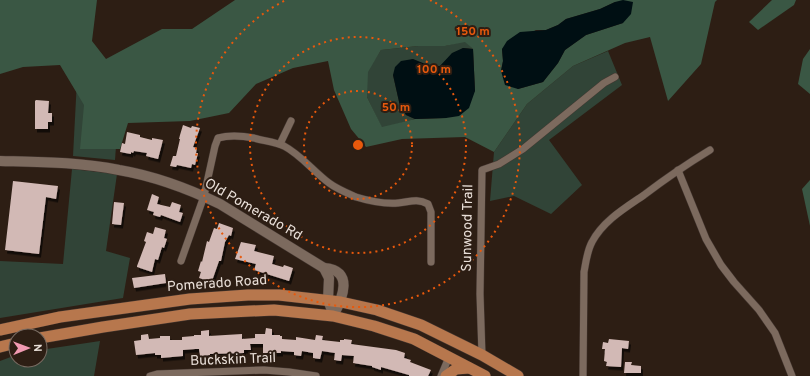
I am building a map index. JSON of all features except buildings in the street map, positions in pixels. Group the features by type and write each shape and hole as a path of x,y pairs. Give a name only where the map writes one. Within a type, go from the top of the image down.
{"main road":[{"name":"Pomerado Road","path":"0,330 60,317 190,299 248,295 279,295 328,300 377,310 422,326 482,355 518,376"},
{"name":"Pomerado Road","path":"48,337 190,314 274,310 333,316 374,326 414,339 485,376"},
{"path":"449,357 462,351 472,356 482,355"},
{"path":"446,376 456,369 471,368"}],"street":[{"name":"Sunwood Trail","path":"482,355 480,294 482,170 499,164 523,149 604,83 616,76"},
{"path":"280,144 291,121"},
{"path":"181,261 204,196 218,138 249,137 280,144 311,166 329,183 352,195 381,203 399,203 421,200 428,204 431,212 431,262"},
{"path":"583,376 584,272 592,242 603,227 618,213 678,170 710,150"},
{"name":"Old Pomerado Rd","path":"0,161 58,163 119,170 173,184 204,196 220,204 324,268 332,268 338,272 342,278 343,292 341,302 333,316"},
{"path":"678,170 706,239 721,265 759,310 775,333 792,376"},
{"path":"324,268 329,278 328,300 333,316"},
{"path":"441,376 449,357"},
{"name":"Buckskin Trail","path":"150,376 157,374 264,370 316,376"}],"green space":[{"path":"0,0 97,0 92,41 106,59 162,29 192,29 235,0 717,0 715,2 701,64 668,101 650,37 625,43 573,66 527,104 494,152 465,137 402,139 366,147 351,129 334,90 328,61 293,68 256,84 229,113 190,121 128,123 120,149 80,149 84,105 60,65 23,67 0,74","holes":["615,2 623,23 586,35 565,50 558,63 543,82 518,89 501,71 503,61 502,49 536,30 546,30 558,25 566,19 600,9","465,42 473,49 475,91 446,118 415,119 382,127 367,97 368,72 381,50 418,46 445,46"]},
{"path":"772,0 796,0 794,5 758,30 749,22"},
{"path":"465,41 473,49 463,48 440,66 430,66 412,59 393,75 400,106 406,115 415,119 382,128 367,97 367,72 381,50 418,46 445,46"},
{"path":"810,49 810,94 798,84 803,59"},
{"path":"608,51 622,85 549,140 582,185 551,214 514,196 490,201 494,152 527,104 573,66"},
{"path":"77,80 120,92 115,160 73,156"},
{"path":"72,169 117,174 106,251 130,258 123,298 0,318 0,261 63,264"},
{"path":"810,180 810,226 802,189"},
{"path":"100,341 94,376 0,376 0,361 8,358 8,368 48,368 48,349"}],"shaded area":[{"path":"623,0 633,2 631,14 623,23 586,35 565,50 558,63 543,82 518,89 505,85 501,71 503,61 502,49 507,41 520,32 546,30 558,25 566,19 600,9"},
{"path":"463,48 473,49 475,91 469,108 459,116 446,118 415,119 406,115 400,106 393,75 395,67 401,61 413,59 430,66 440,66 452,53"}]}
